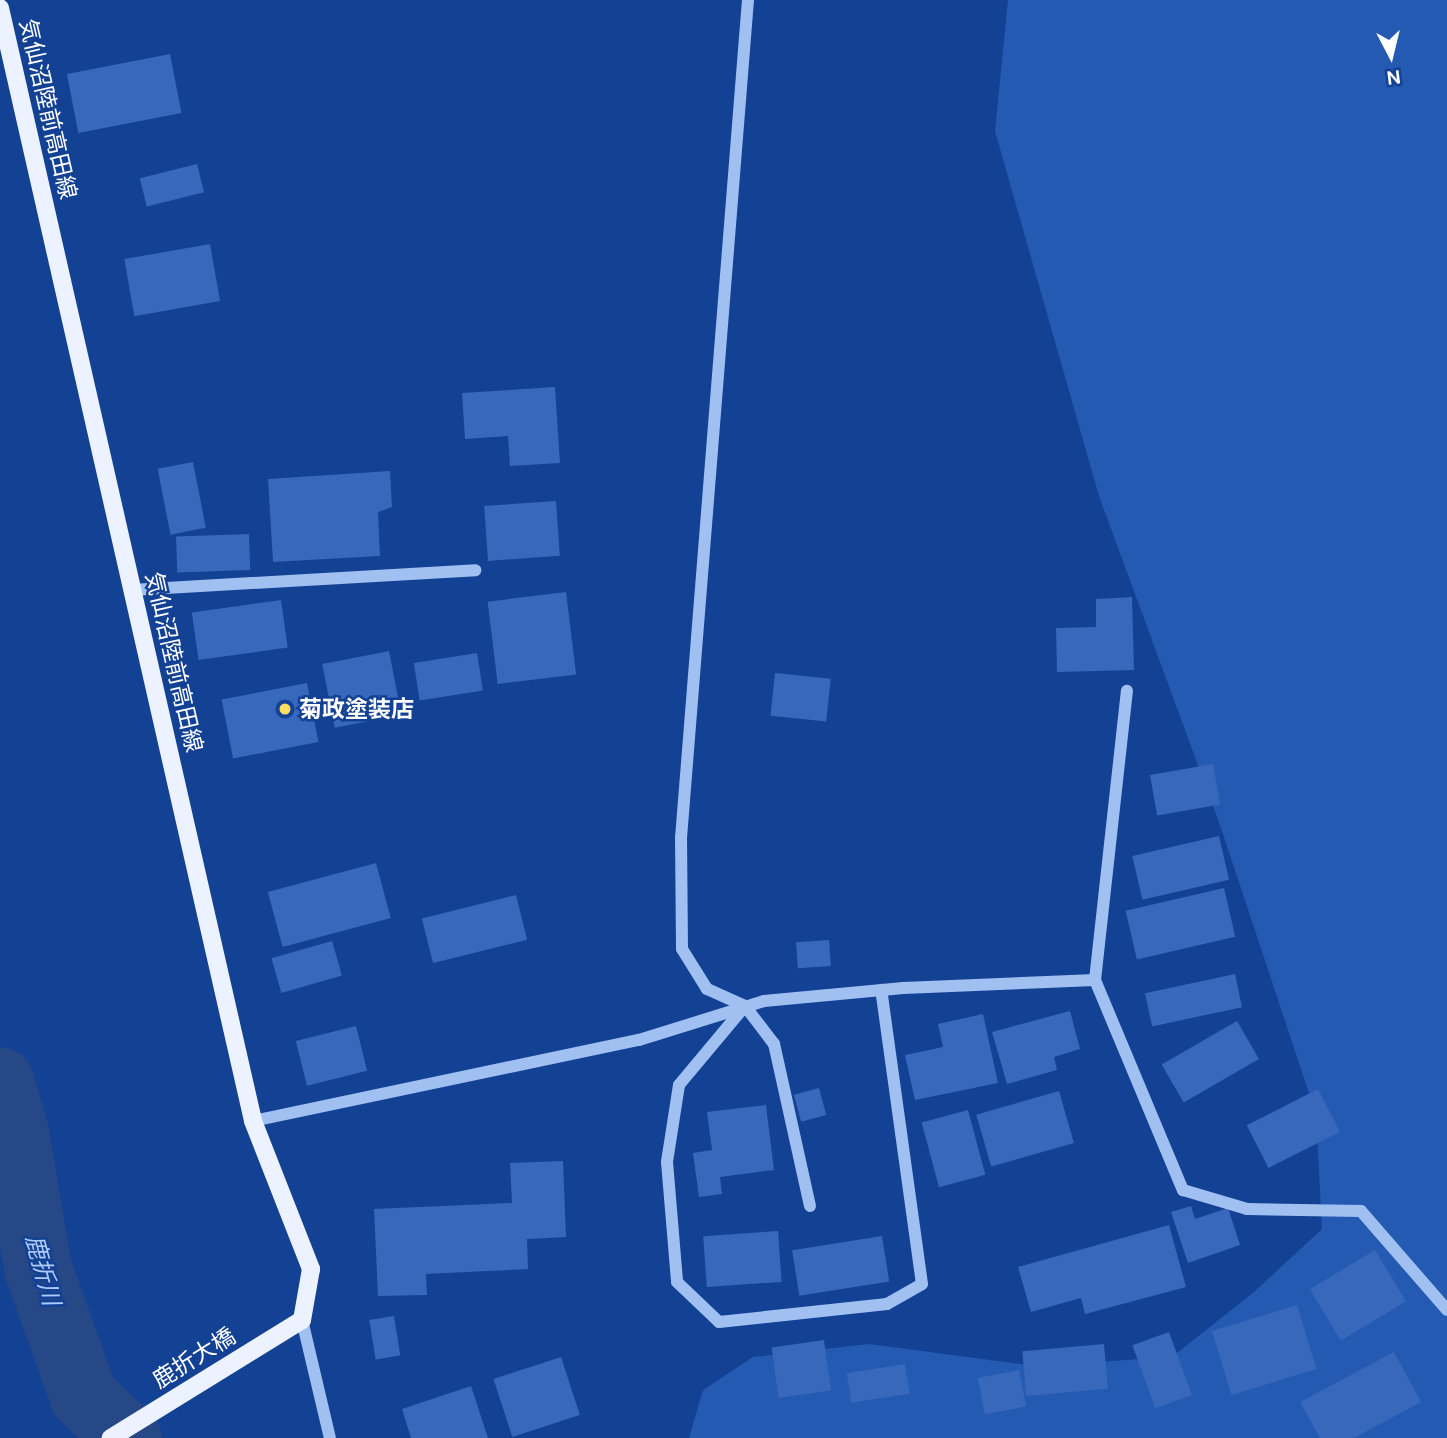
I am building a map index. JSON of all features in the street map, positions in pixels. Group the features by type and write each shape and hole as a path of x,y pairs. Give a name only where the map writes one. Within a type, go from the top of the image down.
{"main road":[{"name":"気仙沼陸前高田線","path":"0,8 253,1121 311,1269 302,1321"},
{"name":"鹿折大橋","path":"111,1438 302,1321"}],"street":[{"path":"748,0 681,838 682,949 707,989 745,1006 774,1044 810,1206"},
{"path":"132,590 475,570"},
{"path":"1127,691 1095,980 1183,1190 1247,1209 1361,1211 1447,1310"},
{"path":"253,1121 639,1040 764,1001 881,990 1095,980"},
{"path":"745,1006 679,1085 667,1162 677,1282 719,1322 887,1304 922,1284 881,990"},
{"path":"302,1321 330,1438"}],"shaded area":[{"path":"1008,0 1447,0 1447,1438 689,1438 703,1390 753,1357 869,1344 1036,1366 1172,1357 1254,1292 1322,1229 1316,1114 1220,825 1099,496 995,131"}],"building":[{"path":"170,54 181,113 78,133 67,74"},
{"path":"197,164 204,192 147,206 140,178"},
{"path":"210,244 220,301 134,316 124,259"},
{"path":"555,387 560,463 510,466 508,436 465,439 462,393"},
{"path":"193,462 206,528 170,535 158,469"},
{"path":"390,471 392,507 378,512 380,556 273,562 268,479"},
{"path":"556,501 560,556 488,561 484,506"},
{"path":"249,534 250,570 177,573 176,537"},
{"path":"566,592 576,674 498,684 488,602"},
{"path":"1132,597 1134,670 1057,672 1056,628 1096,627 1096,599"},
{"path":"281,600 288,648 199,660 192,613"},
{"path":"389,651 401,715 335,728 322,664"},
{"path":"477,653 483,691 420,701 414,663"},
{"path":"775,673 831,679 826,722 771,716"},
{"path":"307,683 318,742 233,758 222,700"},
{"path":"1213,764 1220,804 1157,815 1150,775"},
{"path":"1219,836 1229,880 1142,900 1132,856"},
{"path":"376,863 391,918 283,947 268,892"},
{"path":"1224,888 1235,937 1137,959 1126,911"},
{"path":"516,895 527,940 433,963 422,918"},
{"path":"829,940 831,966 798,968 796,942"},
{"path":"332,941 342,976 281,993 271,958"},
{"path":"1235,974 1242,1007 1152,1026 1145,993"},
{"path":"1070,1011 1080,1049 1054,1057 1057,1070 1007,1084 992,1032"},
{"path":"983,1014 998,1083 915,1100 905,1055 943,1047 938,1024"},
{"path":"1237,1021 1259,1059 1184,1103 1162,1064"},
{"path":"356,1026 367,1071 307,1086 296,1041"},
{"path":"819,1088 826,1115 801,1122 794,1095"},
{"path":"1318,1089 1340,1132 1269,1168 1247,1125"},
{"path":"1059,1091 1074,1143 991,1167 976,1115"},
{"path":"766,1105 774,1170 720,1177 722,1194 699,1197 693,1153 712,1150 707,1112"},
{"path":"968,1110 985,1175 939,1187 922,1122"},
{"path":"563,1161 566,1237 527,1239 528,1269 426,1274 427,1295 378,1296 374,1209 512,1203 510,1163"},
{"path":"1191,1206 1195,1219 1228,1208 1240,1245 1188,1263 1171,1212"},
{"path":"1169,1225 1186,1287 1085,1314 1081,1298 1031,1312 1018,1267"},
{"path":"778,1231 782,1282 707,1287 703,1236"},
{"path":"882,1236 889,1281 799,1296 792,1250"},
{"path":"1375,1250 1406,1301 1341,1341 1310,1289"},
{"path":"1297,1305 1317,1369 1231,1395 1212,1331"},
{"path":"394,1316 400,1356 376,1359 369,1320"},
{"path":"1169,1332 1192,1395 1155,1408 1132,1345"},
{"path":"824,1340 831,1391 779,1398 772,1347"},
{"path":"1104,1344 1108,1389 1026,1396 1022,1351"},
{"path":"1394,1352 1421,1402 1354,1438 1320,1438 1300,1402"},
{"path":"561,1357 580,1415 512,1437 493,1379"},
{"path":"905,1364 910,1394 851,1403 847,1373"},
{"path":"1019,1370 1026,1406 985,1414 978,1378"},
{"path":"471,1386 488,1438 411,1438 402,1409"}],"waterway":[{"name":"鹿折川","path":"0,1081 15,1132 38,1268 84,1397 128,1438"}],"place":[{"name":"菊政塗装店","path":"285,709"}]}
